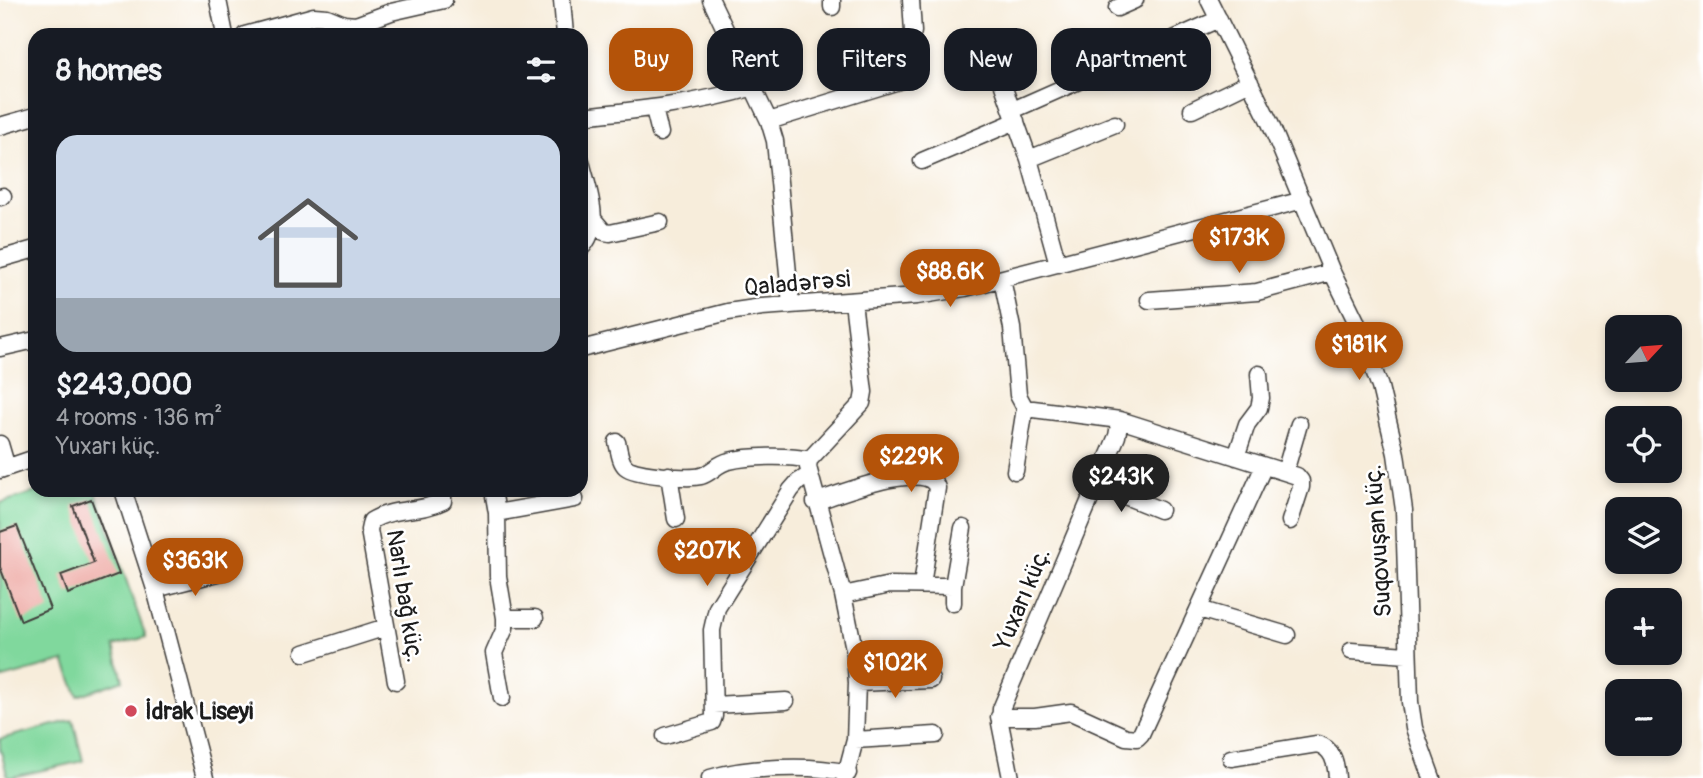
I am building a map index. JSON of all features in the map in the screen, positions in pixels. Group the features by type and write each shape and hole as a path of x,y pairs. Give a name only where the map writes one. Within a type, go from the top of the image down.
{"street":[{"path":"218,0 224,28"},
{"path":"346,28 388,6 444,0"},
{"path":"562,0 564,28"},
{"path":"711,0 725,28"},
{"path":"911,0 913,28"},
{"path":"1117,8 1135,0"},
{"name":"Suqovuşan küç.","path":"1209,0 1250,82 1303,200 1332,272 1356,321 1380,387 1396,454 1404,509 1407,655 1414,728 1432,778"},
{"path":"270,28 314,16 327,17 342,28"},
{"path":"922,161 1219,19"},
{"path":"1192,110 1250,82"},
{"path":"588,115 694,103 739,91"},
{"path":"756,91 775,141 791,304"},
{"path":"769,121 866,91"},
{"path":"1005,91 1029,159 1058,264"},
{"path":"654,109 660,133"},
{"path":"0,126 28,118"},
{"path":"1029,159 1115,124"},
{"path":"588,188 593,207 588,238"},
{"name":"Qaladərəsi","path":"588,347 728,312 791,304 917,296 1002,279 1303,200"},
{"path":"593,219 604,232 610,233 660,222"},
{"path":"0,259 28,251"},
{"path":"1149,300 1257,292 1332,272"},
{"path":"1002,279 1012,328 1018,395 1025,408 1015,471"},
{"path":"665,736 712,722 712,630 717,608 791,490 862,403 864,392 853,302"},
{"path":"0,348 28,342"},
{"path":"1236,457 1247,424 1259,408 1259,374"},
{"path":"1025,408 1120,420 1297,476 1301,481 1290,521"},
{"name":"Yuxarı küç.","path":"1011,778 1004,749 1000,709 1117,436 1120,420"},
{"path":"1285,472 1299,424"},
{"path":"617,442 623,464 628,469 669,475 704,475 729,460 789,457 809,468"},
{"path":"0,444 3,469 28,460"},
{"path":"999,717 1035,717 1071,712 1126,737 1137,738 1264,466"},
{"path":"710,778 733,771 830,768 847,775 855,740 857,683 851,628 815,502 809,468"},
{"path":"669,475 676,519"},
{"path":"815,502 898,477 931,479 935,482 937,488 922,584"},
{"path":"1095,484 1160,510"},
{"path":"130,497 205,778"},
{"name":"Narlı bağ küç.","path":"396,681 369,530 371,521 379,515 434,506 443,501 443,497"},
{"path":"494,497 498,576 505,628 494,653 502,698"},
{"path":"497,513 575,499"},
{"path":"843,595 890,585 922,584 953,594 963,527"},
{"path":"155,589 226,571"},
{"path":"1199,609 1287,635"},
{"path":"505,618 535,618"},
{"path":"304,653 386,627"},
{"path":"1351,651 1407,655"},
{"path":"857,683 931,680"},
{"path":"714,705 786,701"},
{"path":"855,740 936,735"},
{"path":"1231,758 1317,744 1326,746 1332,755 1337,778"}],"green space":[{"path":"28,494 28,497 97,497 146,637 114,646 123,680 78,696 64,661 0,679 0,503"},
{"path":"73,720 83,761 8,778 0,739"}],"building":[{"path":"91,499 119,574 68,594 61,575 94,563 73,506"},
{"path":"17,526 50,609 21,621 0,567 0,532"}],"place":[{"name":"İdrak Liseyi","path":"131,711"}]}
